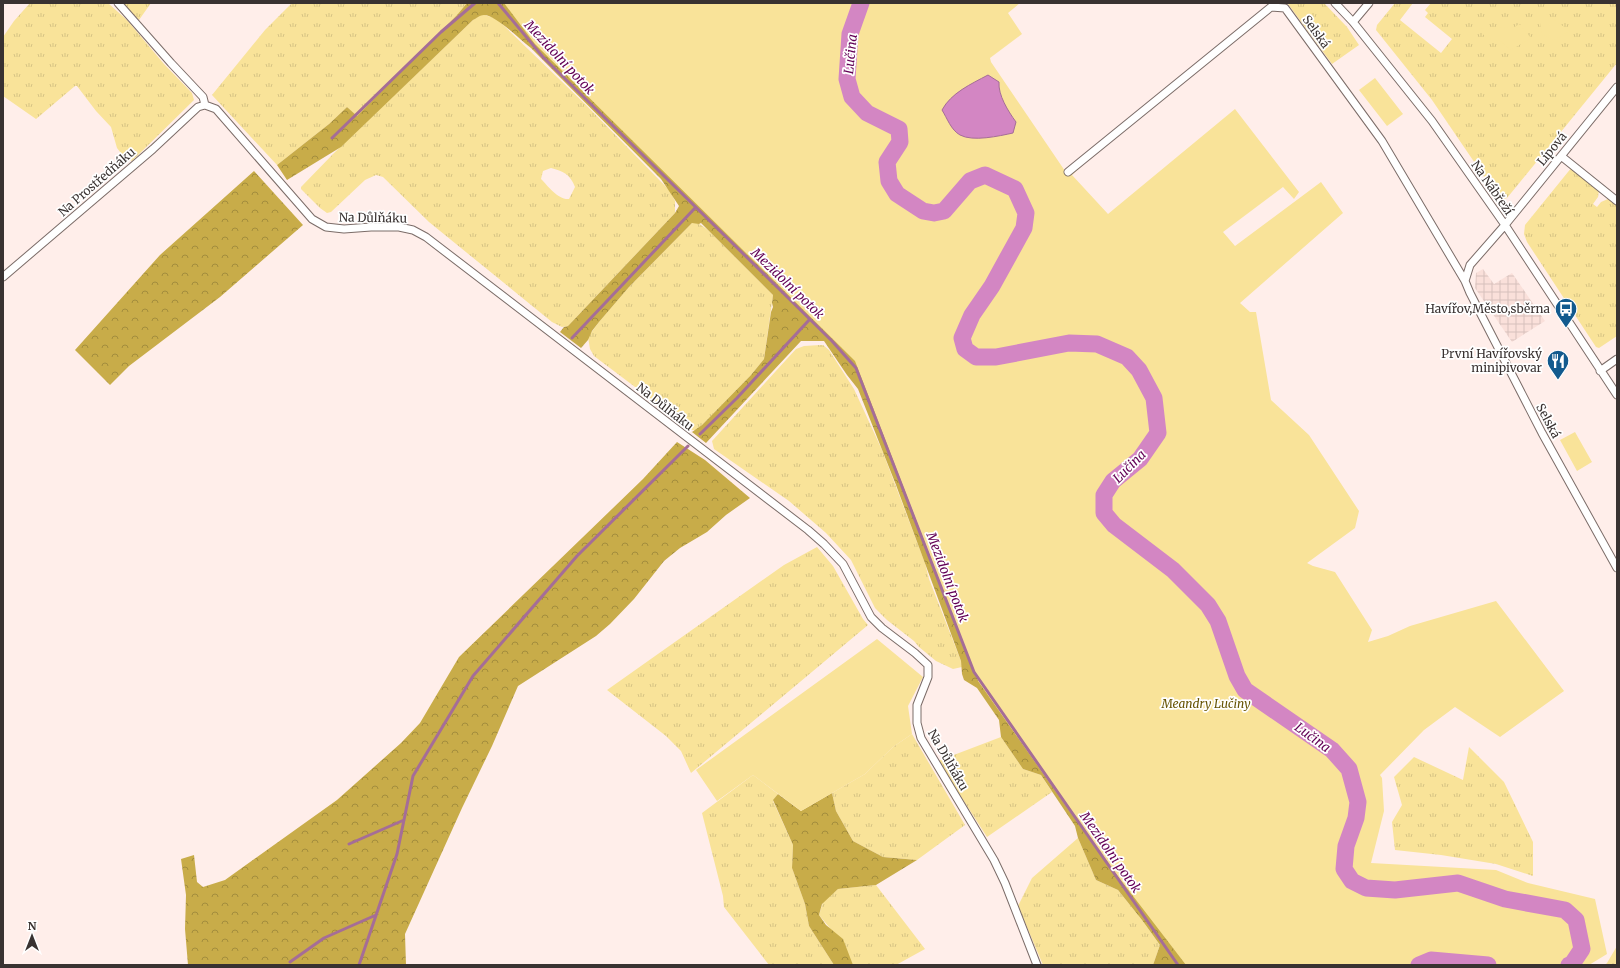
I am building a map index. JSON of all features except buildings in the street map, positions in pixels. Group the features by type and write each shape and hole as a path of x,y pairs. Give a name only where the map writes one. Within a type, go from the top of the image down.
{"street":[{"name":"Na Důlňáku","path":"118,3 170,63 203,97 205,105 216,109 312,219 326,227 344,229 400,227 413,230 426,237 669,424 793,517 824,544 843,564 871,617 882,628 915,653 928,665 928,677 917,705 917,724 921,738 994,860 1005,883 1037,965"},
{"name":"Na Nábřeží","path":"1335,3 1353,22 1432,121 1505,225 1617,395"},
{"path":"1353,22 1369,3"},
{"name":"Selská","path":"1068,172 1271,7 1285,8 1382,141 1465,281 1542,433 1617,568"},
{"name":"Lípová","path":"1505,225 1617,87"},
{"name":"Na Prostředňáku","path":"3,277 153,149 198,107 205,105"},
{"path":"1561,156 1617,201"},
{"path":"1465,281 1470,265 1505,225"},
{"path":"1600,371 1617,359"}],"shaded area":[{"path":"988,75 999,82 1002,97 1016,122 1013,133 979,138 960,135 952,127 942,110 956,94"},
{"path":"1483,269 1494,284 1512,273 1545,321 1512,342 1475,288 1476,273"}],"green space":[{"path":"30,3 108,3 127,20 164,64 192,93 194,100 132,161 124,157 117,148 111,127 96,111 77,86 75,86 36,119 3,96 3,37 14,21"},
{"path":"122,3 151,3 139,20"},
{"path":"292,3 467,3 357,117 347,107 329,124 277,165 212,95 265,30"},
{"path":"467,3 514,3 858,353 1199,965 1153,965 1160,945 1118,890 1096,880 1078,838 1075,826 1041,775 1023,769 1001,737 999,720 977,688 964,680 961,661 896,485 858,389 824,341 801,341 706,443 692,432 702,425 751,375 764,359 773,307 773,295 701,223 692,223 629,287 599,322 592,331 588,340 581,348 560,332 564,327 568,326 675,213 679,206 661,179 531,48 508,28 489,16 484,15 473,20 341,147 287,180 277,165 329,124 347,107 357,116 457,15"},
{"name":"Meandry Lučiny","path":"504,3 1020,3 1008,13 1022,34 990,58 991,62 1065,171 1082,158 1086,162 1072,175 1108,214 1235,109 1299,192 1294,199 1283,187 1223,232 1235,246 1321,182 1343,213 1240,303 1250,312 1256,312 1271,400 1309,435 1359,511 1355,528 1307,563 1335,572 1372,630 1368,642 1388,636 1410,626 1496,601 1564,691 1500,737 1455,707 1424,730 1380,775 1382,778 1384,811 1371,863 1496,870 1528,883 1595,899 1607,954 1589,965 1186,965 1087,836 978,681 855,361 535,44"},
{"path":"1284,3 1324,3 1347,27 1359,45 1332,64 1288,4"},
{"path":"1395,3 1413,3 1400,20 1441,53 1452,39 1425,17 1428,13 1425,10 1431,3 1617,3 1617,63 1507,198 1501,200 1432,100 1376,30 1377,25"},
{"path":"1546,14 1570,31 1554,40 1542,34 1540,23"},
{"path":"480,15 497,19 586,105 670,191 675,201 675,213 568,326 562,327 552,322 429,222 383,177 376,175 365,180 331,212 327,213 301,189 301,187 334,153","holes":["551,168 563,172 571,179 575,187 569,199 565,199 557,195 541,179 543,171"]},
{"path":"1519,24 1531,38 1511,50 1500,41 1486,38 1479,29 1515,27"},
{"path":"1375,78 1403,114 1387,126 1359,90"},
{"path":"1572,167 1599,190 1598,197 1593,204 1597,207 1601,202 1608,199 1617,205 1617,336 1599,348 1596,347 1527,242 1524,234 1525,225"},
{"path":"254,171 303,225 220,297 129,366 110,385 75,350 160,255"},
{"path":"692,223 698,223 708,230 773,295 764,359 751,375 696,430 692,430 594,356 590,349 588,337 629,287"},
{"path":"823,345 829,350 854,389 882,450 925,563 929,579 962,667 953,669 936,661 914,641 887,620 875,608 851,560 826,533 789,501 714,449 712,441 796,349 804,346"},
{"path":"1575,432 1592,462 1577,471 1560,440"},
{"path":"677,442 705,460 750,498 726,515 707,532 680,548 664,561 634,599 596,636 518,686 492,746 405,934 406,965 188,965 185,929 186,895 181,859 194,855 197,882 203,887 225,880 337,800 401,743 420,723 459,657 643,479"},
{"path":"817,547 833,566 863,619 868,625 691,773 681,751 666,736 607,690 784,565"},
{"path":"877,639 923,677 908,706 912,734 893,747 865,774 801,811 753,775 717,801 696,770"},
{"path":"912,734 965,825 917,860 883,857 853,841 836,811 832,793 865,774 893,747"},
{"path":"1001,737 1023,769 1041,775 1052,792 987,837 938,761"},
{"path":"1469,747 1504,782 1533,842 1533,876 1496,864 1441,855 1395,850 1392,822 1402,805 1394,777 1414,757 1463,780"},
{"path":"753,775 778,794 773,801 793,845 792,868 805,904 809,926 834,965 769,965 724,907 723,896 702,813"},
{"path":"832,793 836,811 853,841 883,857 917,860 876,885 838,889 822,904 819,915 826,925 843,939 853,965 834,965 809,926 805,904 792,868 793,845 773,800 778,794 801,811"},
{"path":"1078,838 1096,880 1118,890 1160,945 1153,965 1043,965 1018,906 1032,878"},
{"path":"876,885 925,949 896,965 853,965 829,927 819,915 823,902 838,889"},
{"path":"1617,946 1617,965 1605,965 1607,963"}],"waterway":[{"path":"332,138 441,32 475,3"},
{"name":"Mezidolní potok","path":"498,3 543,57 832,341 856,368 974,672 1178,965"},
{"name":"Lučina","path":"861,3 850,34 847,79 852,97 867,113 899,129 900,142 887,162 889,181 897,194 923,211 934,213 944,211 970,181 985,175 1015,189 1026,213 1024,228 992,286 972,315 962,338 965,349 976,357 996,357 1069,343 1097,344 1127,357 1139,370 1154,398 1158,433 1140,459 1113,481 1104,495 1104,513 1114,525 1173,570 1208,605 1218,621 1237,676 1245,690 1332,750 1349,769 1358,802 1356,818 1346,846 1344,869 1352,881 1366,888 1395,890 1458,883 1505,899 1565,910 1576,920 1582,949 1572,964 1569,965"},
{"name":"Mezidolní potok","path":"572,338 695,208"},
{"path":"700,434 737,398 810,319"},
{"path":"359,965 397,854 413,776 473,676 577,556 688,446"},
{"path":"349,844 404,820"},
{"path":"290,962 324,938 376,915"},
{"name":"Lučina","path":"1419,965 1431,960 1488,965"}],"place":[{"name":"Havířov,Město,sběrna","path":"1566,328"},
{"name":"První Havířovský minipivovar","path":"1558,380"}]}
